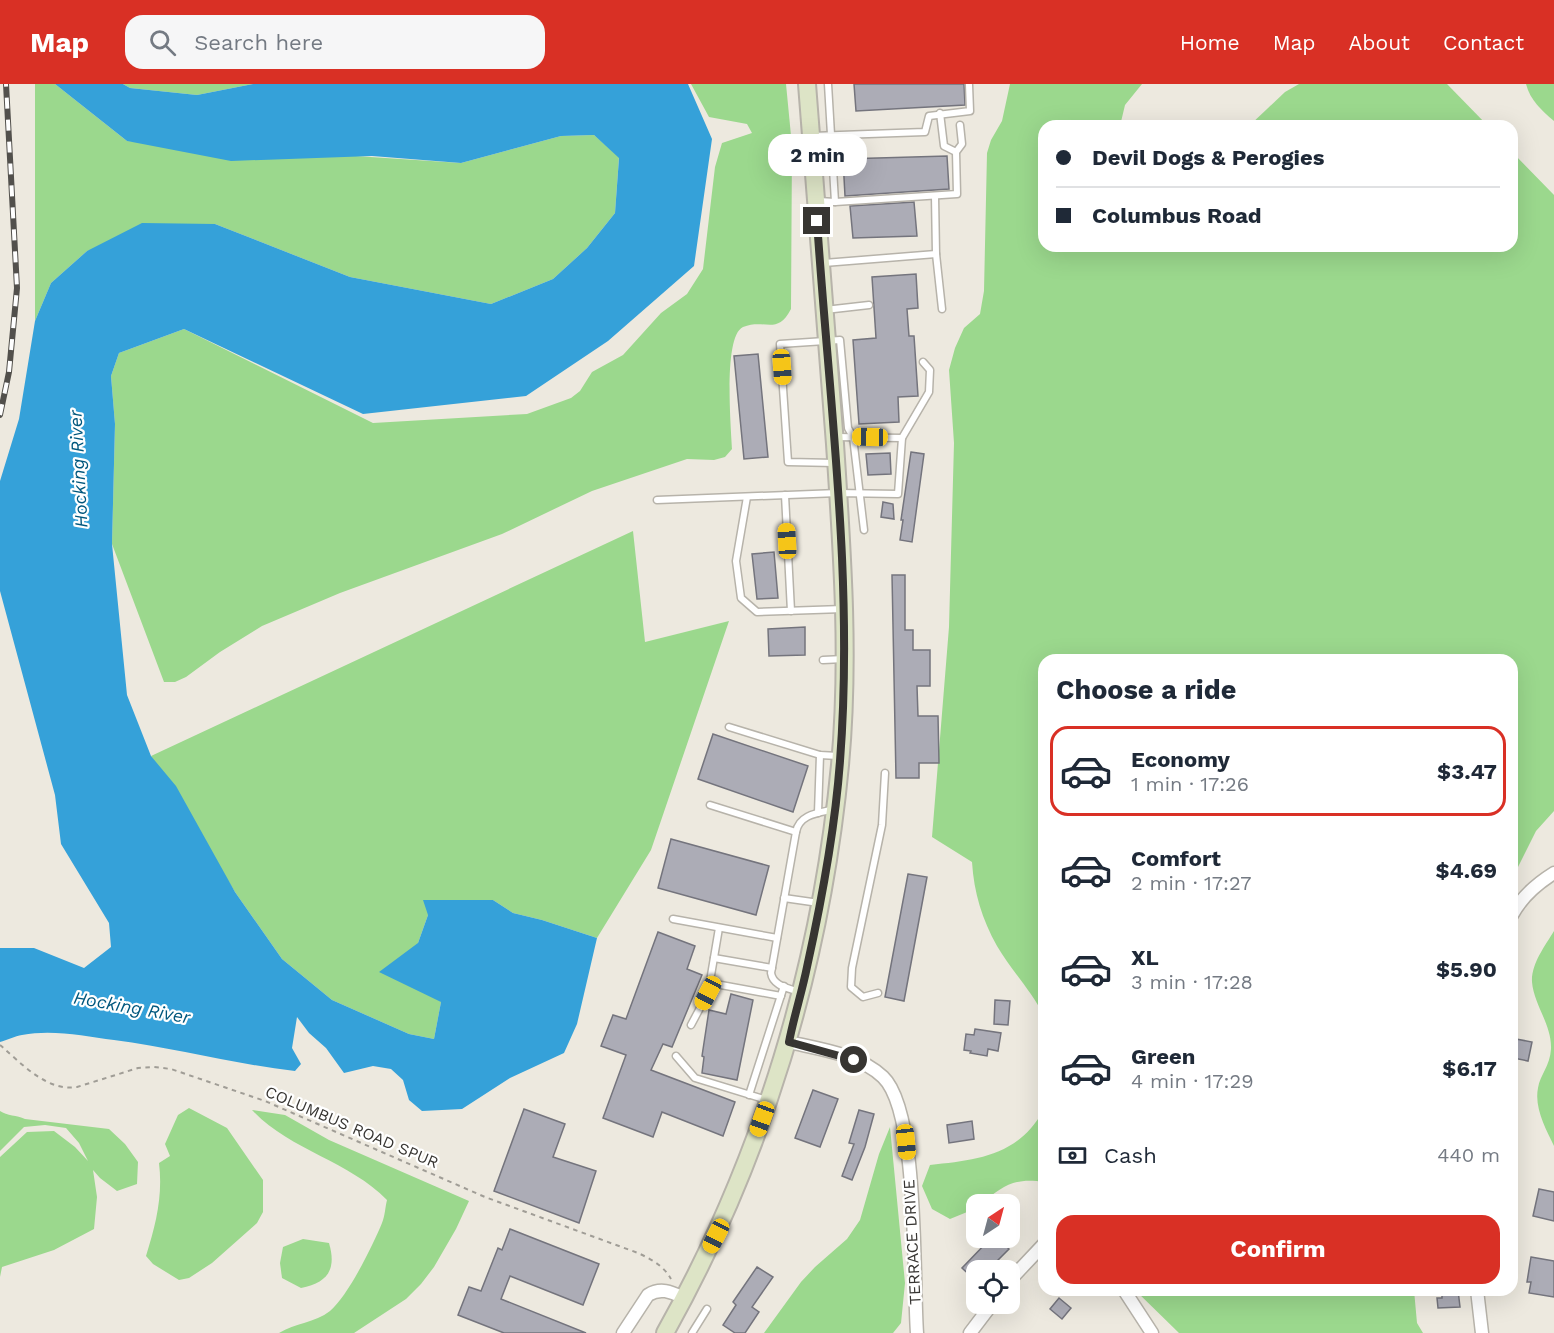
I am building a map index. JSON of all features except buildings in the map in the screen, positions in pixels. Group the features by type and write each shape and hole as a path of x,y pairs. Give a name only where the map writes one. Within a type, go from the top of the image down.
{"main road":[{"path":"665,1333 716,1236 742,1175 789,1042 820,903 835,810 840,756 844,609 836,463 807,84"}],"street":[{"path":"1518,907 1543,880 1554,873"},
{"name":"TERRACE DRIVE","path":"789,1042 854,1060 882,1076 892,1088 899,1106 908,1163 917,1333"},
{"path":"1020,1269 1038,1250"},
{"path":"623,1333 648,1295 654,1291 687,1293"},
{"path":"1128,1296 1152,1333"},
{"path":"1478,1296 1482,1333"},
{"path":"970,1333 984,1314"}],"lane":[{"path":"828,84 835,202"},
{"path":"812,136 925,132 929,116 970,111 969,85"},
{"path":"940,113 944,146 956,152"},
{"path":"816,201 835,202 957,194 956,152 962,144 960,125"},
{"path":"935,196 936,254 942,309"},
{"path":"820,263 936,254"},
{"path":"825,310 869,305"},
{"path":"836,463 788,462 780,344 827,339 840,340 849,428 853,437 864,530"},
{"path":"657,500 838,493 898,494 902,438 929,392 930,370 923,362"},
{"path":"834,437 902,438"},
{"path":"785,495 791,611"},
{"path":"747,497 736,561 741,598 757,612 844,609"},
{"path":"823,660 844,659"},
{"path":"729,727 820,755 840,756"},
{"path":"818,813 820,755"},
{"path":"878,993 863,997 851,987 852,968 882,825 885,773"},
{"path":"710,805 796,832"},
{"path":"801,993 772,978 796,832 802,820 818,813 835,810"},
{"path":"784,898 820,903"},
{"path":"673,920 777,938"},
{"path":"691,1025 708,993 719,928"},
{"path":"714,958 772,968"},
{"path":"710,983 781,996"},
{"path":"749,1095 784,986"},
{"path":"676,1056 695,1078 769,1101"},
{"path":"692,1333 707,1309"}],"path":[{"name":"COLUMBUS ROAD SPUR","path":"0,1046 47,1082 57,1086 70,1088 138,1068 154,1067 181,1073 265,1101 485,1197 638,1253 654,1261 687,1293"}],"green space":[{"path":"35,84 55,84 127,141 461,163 561,136 594,135 619,157 615,213 587,248 553,279 491,304 350,277 215,224 87,251 51,283 35,321"},
{"path":"123,84 253,84 197,95 130,88"},
{"path":"691,84 786,84 792,146 791,309 781,322 743,327 737,334 730,364 732,449 725,457 714,460 687,459 592,491 502,534 340,593 262,626 220,652 186,677 175,682 164,682 112,544 115,424 111,376 119,353 184,329 373,423 527,414 571,398 580,391 592,372 623,355 661,313 687,294 703,269 715,167 722,143 752,133 747,124 709,117"},
{"path":"1010,84 1142,84 1125,105 1121,120 1038,120 1038,252 1518,252 1518,158 1554,195 1554,811 1536,831 1518,867 1518,654 1038,654 1038,1006 992,936 980,906 972,862 932,837 949,627 954,443 949,370 964,328 980,314 984,291 987,153 991,140 1002,121"},
{"path":"1299,84 1447,84 1482,120 1255,120 1285,92"},
{"path":"1526,84 1554,84 1554,121 1533,100"},
{"path":"633,531 645,642 729,621 651,850 597,938 513,913 493,900 428,915 418,943 441,1002 434,1039 409,1034 332,1000 282,959 235,892 151,756"},
{"path":"1554,931 1554,1146 1542,1118 1537,1096 1539,1083 1550,1055 1551,1040 1533,990 1532,975 1536,962"},
{"path":"189,1108 227,1128 263,1180 263,1212 257,1223 212,1263 189,1278 179,1280 153,1264 146,1256 158,1210 159,1163 170,1156 165,1144 178,1115"},
{"path":"252,1110 285,1115 329,1140 469,1201 456,1229 434,1267 421,1284 406,1299 354,1333 279,1333 324,1315 337,1304 373,1244 383,1220 387,1200 355,1175 283,1135"},
{"path":"0,1111 25,1119 109,1129 125,1144 138,1162 137,1184 117,1191 93,1170 97,1197 94,1229 54,1250 2,1267 0,1277 0,1157 27,1132 54,1131 75,1147 88,1161 79,1143 66,1128 45,1125 24,1127 0,1151"},
{"path":"1038,1119 1038,1181 1016,1182 994,1194 966,1194 966,1212 950,1219 932,1209 922,1186 930,1165 964,1161 995,1153 1022,1137"},
{"path":"890,1127 905,1283 901,1323 893,1333 764,1333 801,1282 847,1239 860,1220 879,1154"},
{"path":"303,1239 329,1243 332,1261 328,1274 323,1279 301,1288 282,1278 280,1263 283,1247"},
{"path":"1141,1296 1415,1296 1417,1323 1423,1333 1179,1333"}],"water":[{"name":"Hocking River","path":"55,84 123,84 130,88 197,95 253,84 688,84 712,139 694,266 608,341 526,396 363,414 184,329 119,353 111,376 115,424 112,544 127,695 151,756 176,786 235,892 282,959 332,1000 409,1034 434,1039 441,1002 379,972 418,943 428,915 423,900 493,900 513,913 597,938 577,1024 564,1053 510,1078 462,1109 422,1111 409,1100 403,1080 391,1069 373,1066 344,1073 326,1048 309,1033 297,1017 292,1048 301,1064 295,1071 137,1043 68,1034 33,1033 0,1042 0,948 34,948 84,968 111,947 109,923 61,844 55,795 0,591 0,481 19,419 35,321 51,283 87,251 142,223 215,224 350,277 491,304 553,279 587,248 615,213 619,158 594,135 561,136 461,163 372,156 231,161 127,141"}],"railway":[{"path":"0,415 9,372 17,288 6,84"}],"route":[{"path":"817,221 838,493 845,639 844,684 840,764 823,889 789,1042 854,1060"}]}
